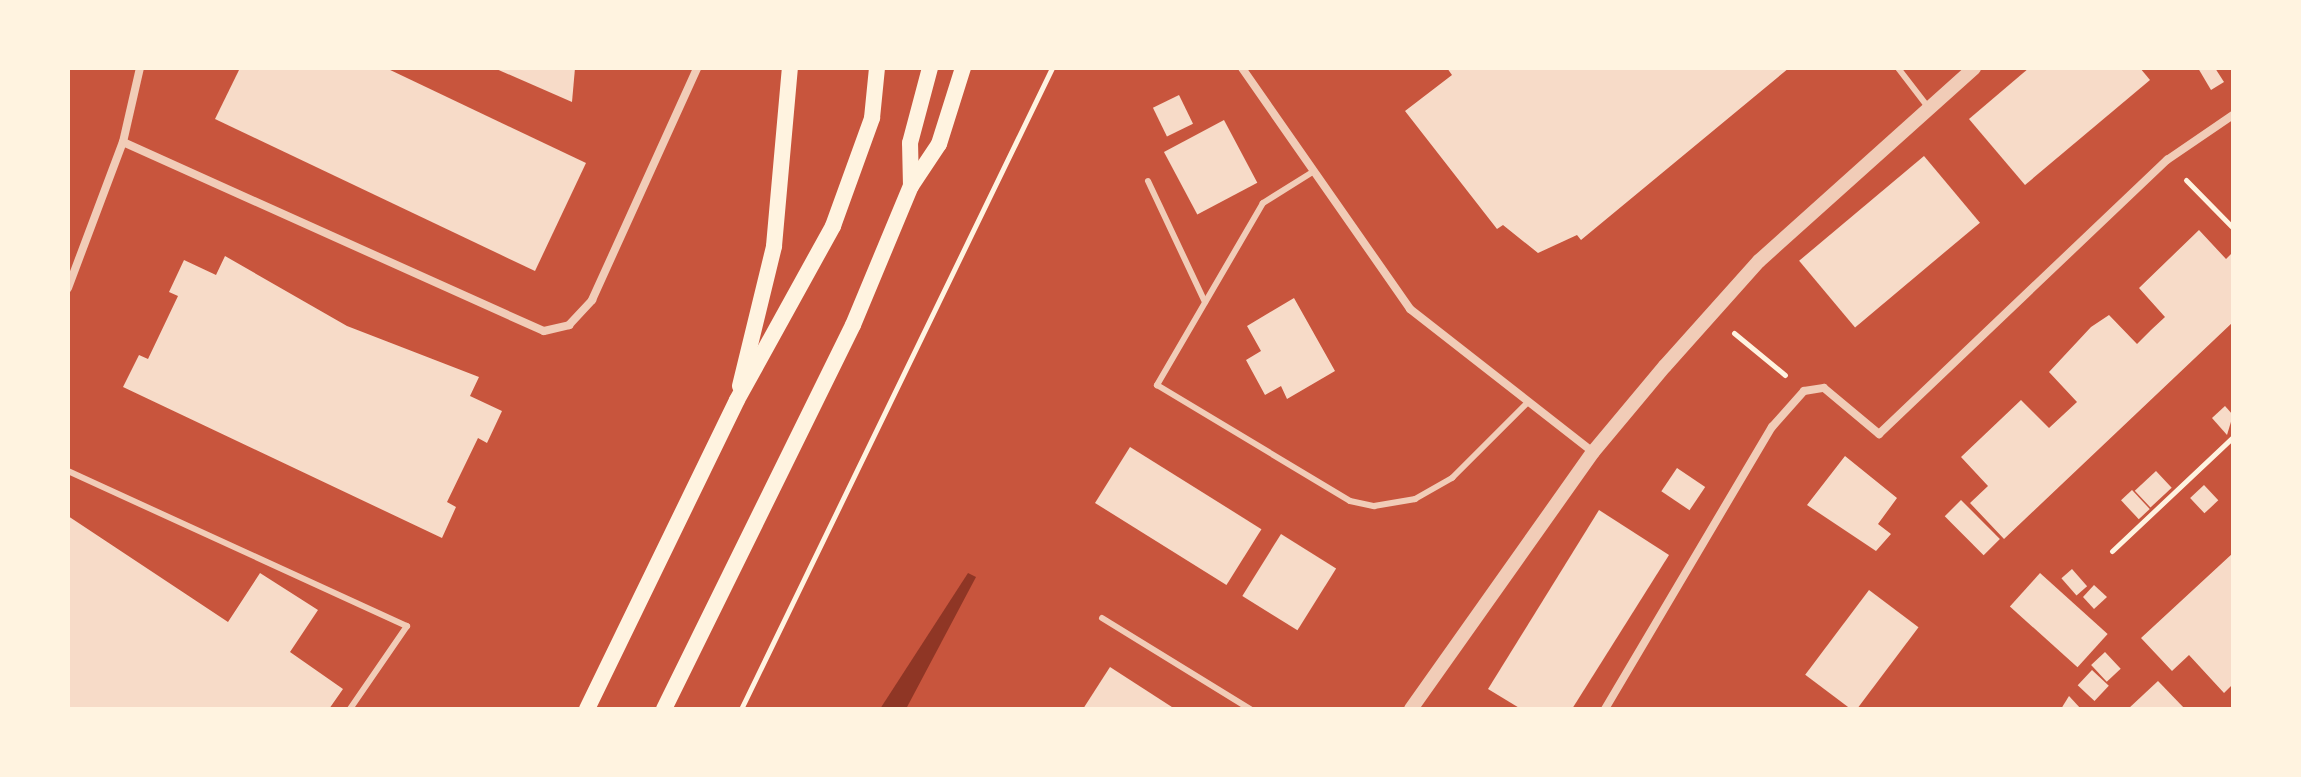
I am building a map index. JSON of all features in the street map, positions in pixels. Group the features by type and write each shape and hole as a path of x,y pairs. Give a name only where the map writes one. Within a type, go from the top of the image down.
{"main road":[{"path":"737,400 774,246 790,68"},
{"path":"587,709 737,400 833,226 872,118 877,68"},
{"path":"911,186 910,143 930,68"},
{"path":"664,709 853,325 911,186 939,144 963,68"}],"street":[{"path":"68,288 123,142 140,68"},
{"path":"123,142 544,331 569,325 592,300 697,68"},
{"path":"1242,68 1311,173 1410,309 1526,404 1593,452"},
{"path":"1411,709 1593,452 1711,314 1759,261 1974,68"},
{"path":"1605,709 1772,427 1804,391 1824,388 1879,434 2167,160 2233,115"}],"lane":[{"path":"1898,68 1928,107"},
{"path":"1311,173 1263,203 1157,385 1350,501 1415,499 1452,478 1526,404"},
{"path":"1148,181 1205,302"},
{"path":"68,471 407,626 350,709"},
{"path":"1102,618 1250,709"}],"path":[{"path":"741,709 1052,68"},
{"path":"2167,160 2233,228"},
{"path":"1711,314 1804,391"},
{"path":"2112,551 2233,437"}],"shaded area":[{"path":"968,573 976,577 906,709 880,709"}],"building":[{"path":"240,68 386,68 586,163 535,271 215,119"},
{"path":"494,68 575,68 572,102"},
{"path":"1447,68 1789,68 1581,240 1577,235 1538,253 1503,225 1497,229 1405,111 1452,75"},
{"path":"2029,68 2140,68 2150,80 2025,185 1969,119"},
{"path":"2198,68 2215,68 2224,82 2211,90"},
{"path":"1179,95 1193,124 1167,136 1153,108"},
{"path":"1224,120 1257,183 1197,215 1164,152"},
{"path":"1924,156 1980,223 1855,327 1799,261"},
{"path":"2199,230 2226,259 2233,252 2233,322 2004,539 1970,503 1988,486 1961,457 2021,400 2049,428 2077,402 2049,372 2091,327 2109,315 2137,344 2165,317 2139,288"},
{"path":"225,256 347,326 479,377 470,396 502,411 487,443 478,438 447,502 456,507 442,538 123,387 139,355 148,359 178,296 169,292 184,260 216,275"},
{"path":"1294,298 1335,371 1287,399 1281,386 1265,395 1246,360 1261,351 1247,326"},
{"path":"2225,406 2233,415 2227,435 2212,418"},
{"path":"1130,447 1261,529 1226,585 1095,503"},
{"path":"1845,456 1897,498 1878,524 1891,534 1876,551 1807,505"},
{"path":"1677,468 1705,487 1690,510 1661,491"},
{"path":"2156,471 2172,488 2150,508 2135,491"},
{"path":"2204,485 2218,500 2204,513 2190,498"},
{"path":"2132,490 2150,509 2139,519 2121,500"},
{"path":"1961,500 2000,539 1984,555 1945,516"},
{"path":"1599,510 1669,555 1572,709 1521,709 1488,689"},
{"path":"68,516 228,622 260,573 318,610 290,652 343,689 329,709 68,709"},
{"path":"1281,534 1336,568 1297,630 1242,596"},
{"path":"2233,553 2233,684 2224,693 2189,655 2172,671 2141,638"},
{"path":"2072,569 2087,586 2077,596 2061,578"},
{"path":"2040,573 2108,634 2078,667 2010,606"},
{"path":"2094,585 2107,597 2094,609 2083,597"},
{"path":"1869,590 1919,627 1857,709 1851,709 1805,675"},
{"path":"2105,652 2121,669 2107,682 2091,665"},
{"path":"1110,667 1175,709 1083,709"},
{"path":"2092,670 2109,686 2094,701 2078,685"},
{"path":"2158,681 2185,709 2128,709"},
{"path":"2069,696 2081,709 2061,709"}]}
